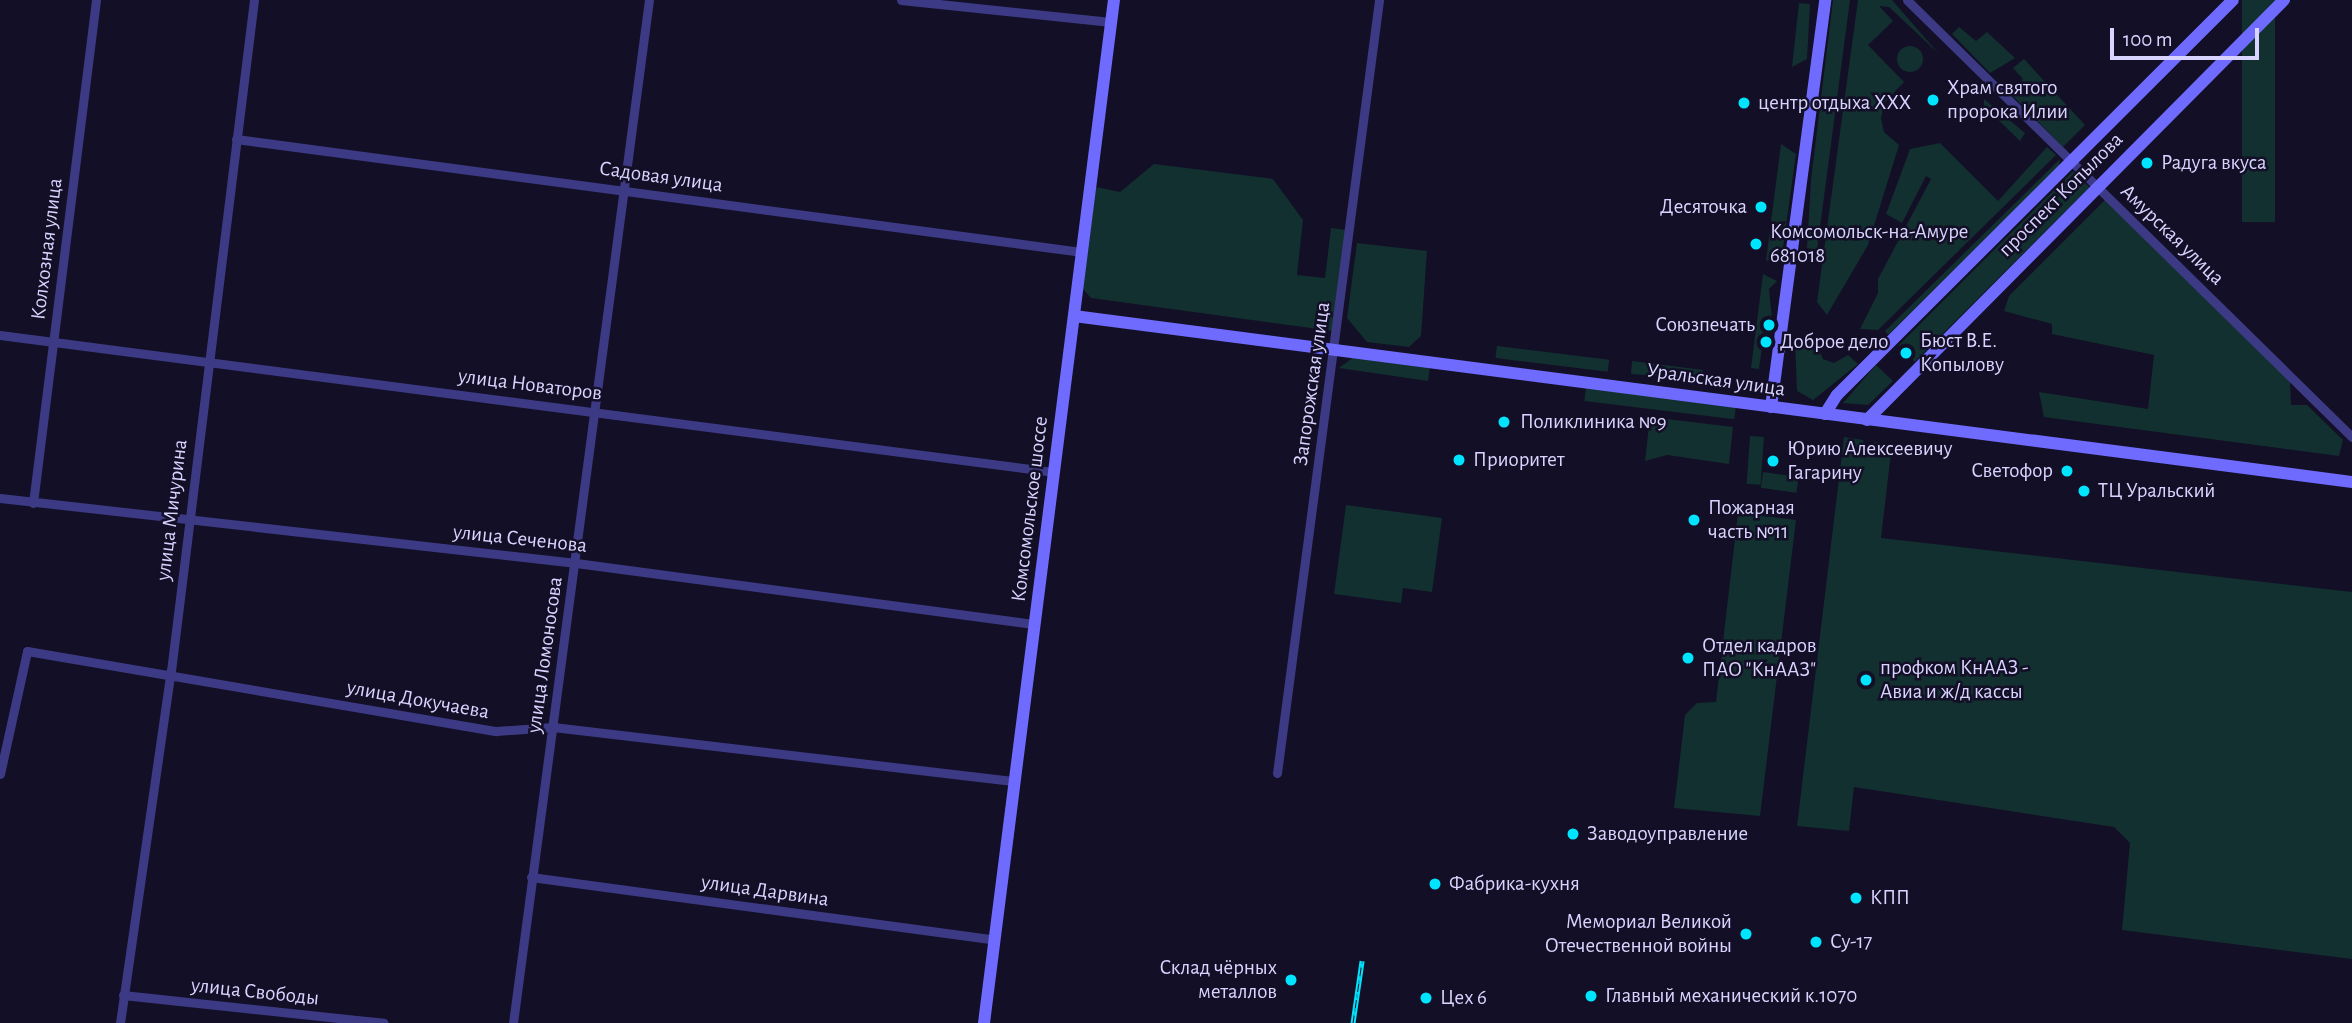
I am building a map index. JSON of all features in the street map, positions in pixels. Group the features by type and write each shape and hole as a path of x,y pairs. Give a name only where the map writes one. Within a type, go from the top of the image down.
{"street":[{"name":"Колхозная улица","path":"33,503 96,0"},
{"name":"улица Мичурина","path":"120,1023 171,671 187,521 254,0"},
{"name":"улица Ломоносова","path":"513,1023 597,411 649,0"},
{"path":"901,0 1111,22"},
{"name":"Комсомольское шоссе","path":"984,1023 1114,0"},
{"name":"Запорожская улица","path":"1277,773 1379,0"},
{"path":"1771,407 1825,0"},
{"name":"Амурская улица","path":"1907,0 2352,437"},
{"name":"проспект Копылова","path":"1825,414 1836,395 2233,0"},
{"name":"проспект Копылова","path":"1867,420 2284,0"},
{"name":"Садовая улица","path":"236,139 1082,252"},
{"name":"Уральская улица","path":"1074,317 2352,482"},
{"name":"улица Новаторов","path":"0,335 1054,472"},
{"name":"улица Сеченова","path":"0,498 576,563 1035,624"},
{"name":"улица Докучаева","path":"0,774 27,651 171,671 496,731 553,727 1015,782"},
{"name":"улица Дарвина","path":"531,877 995,940"},
{"name":"улица Свободы","path":"123,995 383,1023"}],"green space":[{"path":"1833,0 1850,0 1817,250 1807,248 1811,180"},
{"path":"1858,0 1892,0 1939,54 1889,7 1879,6 1893,21 1868,45 1904,82 1885,102 1881,118 1884,132 1899,145 1868,245 1827,315 1817,302"},
{"path":"2242,0 2275,0 2275,222 2242,222"},
{"path":"1799,3 1810,4 1807,59 1792,67"},
{"path":"1959,27 1976,41 1987,32 2015,58 1990,73 1952,34"},
{"path":"1910,46 1919,50 1923,59 1919,68 1910,72 1901,68 1897,59 1901,50"},
{"path":"2024,59 2085,125 2063,147 2010,93 2023,79 2013,68"},
{"path":"1984,99 2025,133 2020,141 1984,106"},
{"path":"1940,143 1998,201 2047,147 2056,155 1878,330 1860,329 1878,293 1878,279 1931,179 1926,176 1902,223 1886,214 1910,149"},
{"path":"1781,144 1796,154 1782,255 1766,261"},
{"path":"2060,159 2059,166 1888,335 1885,331"},
{"path":"1154,164 1273,179 1303,220 1297,275 1325,278 1331,228 1346,230 1333,331 1091,298 1082,288 1096,187 1120,192"},
{"path":"2073,171 2089,187 1915,362 1898,346"},
{"path":"2106,199 2290,381 2291,405 2307,405 2343,440 2339,456 2044,417 2039,392 2148,409 2154,355 2052,334 2052,324 2004,311 2009,296"},
{"path":"1357,243 1427,251 1421,336 1409,347 1367,342 1347,318"},
{"path":"1763,274 1777,281 1769,289 1772,319 1766,318 1759,369 1751,368"},
{"path":"1815,340 1823,359 1834,363 1848,355 1858,364 1813,400 1797,391 1795,341"},
{"path":"1497,346 1609,360 1608,372 1496,358"},
{"path":"1355,356 1430,366 1428,381 1339,368"},
{"path":"1632,361 1703,370 1701,379 1631,374"},
{"path":"1876,365 1893,381 1868,405 1843,403"},
{"path":"1586,388 1736,406 1734,419 1584,401"},
{"path":"1650,417 1733,427 1729,464 1667,455 1645,461"},
{"path":"1750,436 1764,437 1761,485 1747,484"},
{"path":"1844,437 1863,440 1868,455 1877,452 1874,442 1892,444 1881,538 2352,592 2352,959 2122,930 2130,843 2114,827 1854,787 1849,831 1797,826"},
{"path":"1763,472 1799,477 1796,493 1761,488"},
{"path":"1346,505 1442,518 1432,592 1403,588 1401,603 1334,594"},
{"path":"1738,513 1796,520 1760,816 1674,808 1685,715 1697,703 1716,702"}],"railway":[{"path":"1353,1023 1362,961"}],"place":[{"name":"Храм святого пророка Илии","path":"1933,100"},
{"name":"центр отдыха ХХХ","path":"1744,103"},
{"name":"Радуга вкуса","path":"2147,163"},
{"name":"Десяточка","path":"1761,207"},
{"name":"Комсомольск-на-Амуре 681018","path":"1756,244"},
{"name":"Союзпечать","path":"1769,325"},
{"name":"Доброе дело","path":"1766,342"},
{"name":"Бюст В.Е. Копылову","path":"1906,353"},
{"name":"Поликлиника №9","path":"1504,422"},
{"name":"Приоритет","path":"1459,460"},
{"name":"Юрию Алексеевичу Гагарину","path":"1773,461"},
{"name":"Светофор","path":"2067,471"},
{"name":"ТЦ Уральский","path":"2084,491"},
{"name":"Пожарная часть №11","path":"1694,520"},
{"name":"Отдел кадров ПАО \"КнААЗ\"","path":"1688,658"},
{"name":"профком КнААЗ - Авиа и ж/д кассы","path":"1866,680"},
{"name":"Заводоуправление","path":"1573,834"},
{"name":"Фабрика-кухня","path":"1435,884"},
{"name":"КПП","path":"1856,898"},
{"name":"Мемориал Великой Отечественной войны","path":"1746,934"},
{"name":"Су-17","path":"1816,942"},
{"name":"Склад чёрных металлов","path":"1291,980"},
{"name":"Главный механический к.1070","path":"1591,996"},
{"name":"Цех 6","path":"1426,998"}]}
